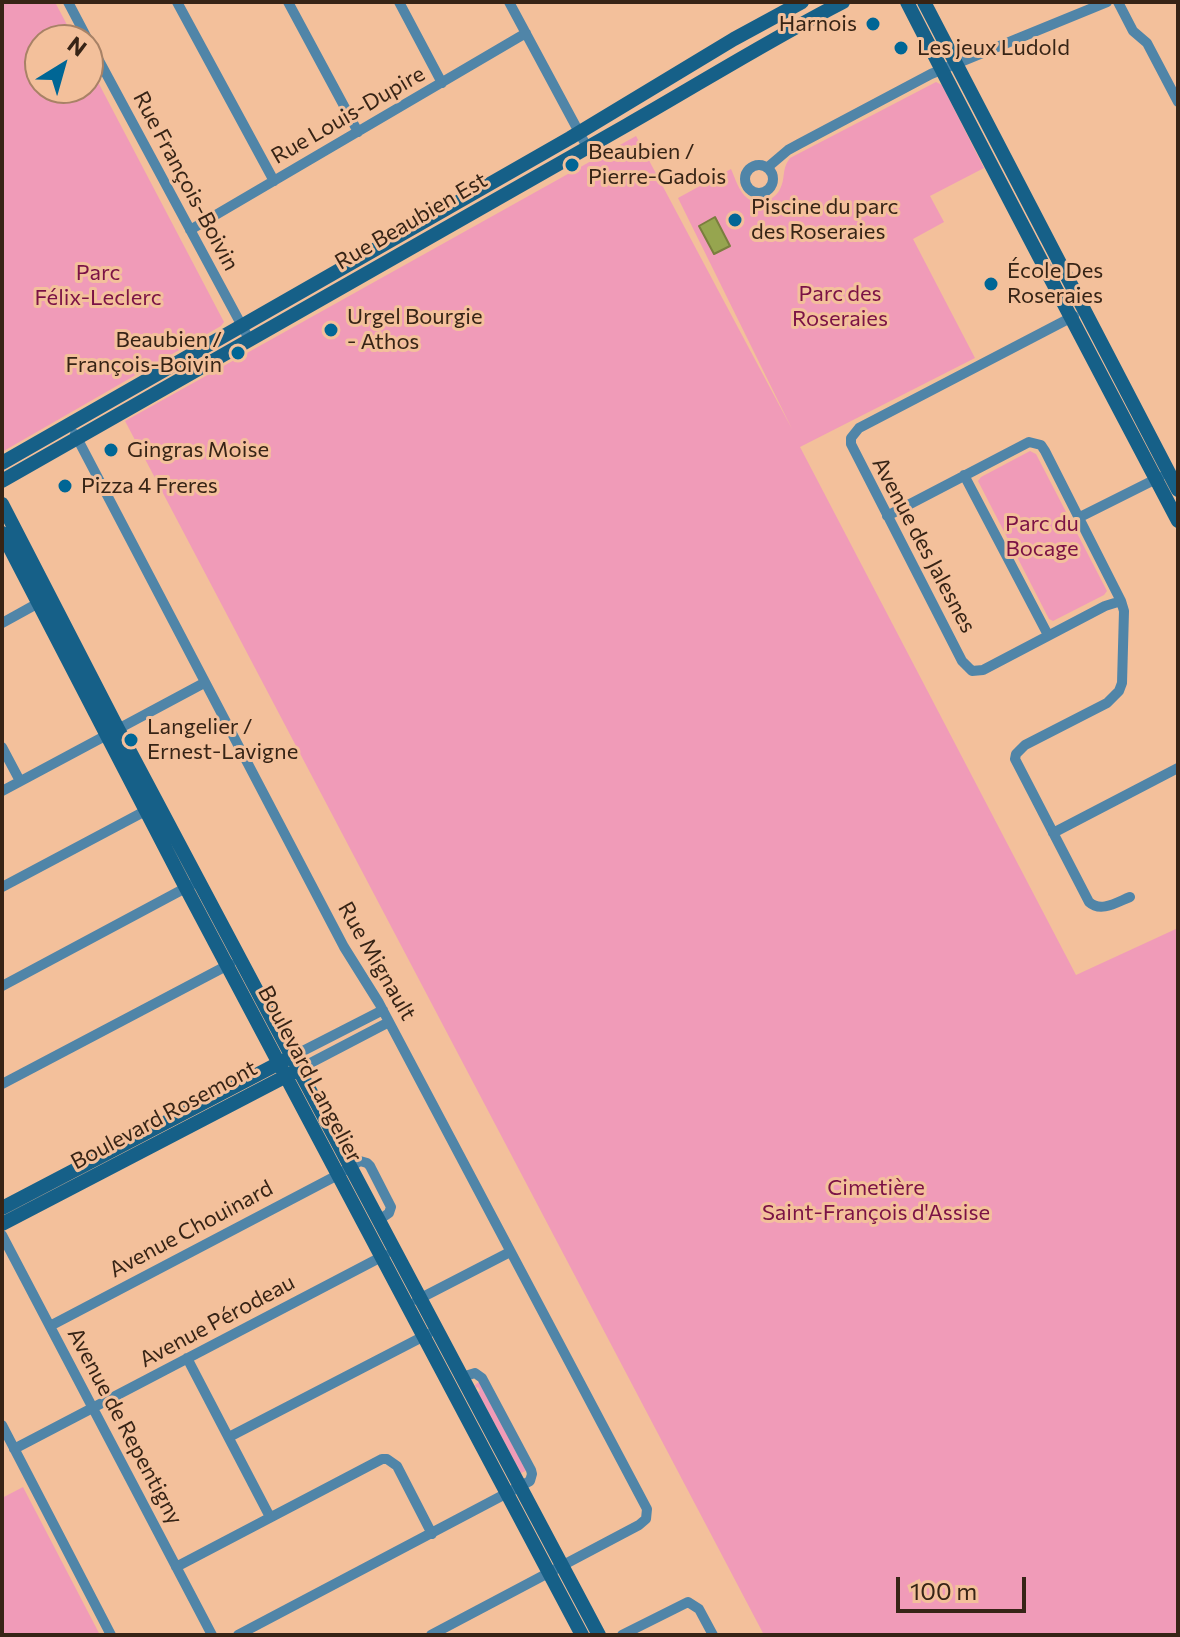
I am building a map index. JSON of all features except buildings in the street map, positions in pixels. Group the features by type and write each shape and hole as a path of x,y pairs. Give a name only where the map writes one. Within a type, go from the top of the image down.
{"main road":[{"name":"Rue Beaubien Est","path":"2,481 74,431 491,192 579,132 802,2"},
{"name":"Rue Beaubien Est","path":"491,192 587,147 843,2"},
{"path":"907,2 948,66 1078,314 1178,490"},
{"path":"924,2 948,66"},
{"path":"734,39 745,56"},
{"name":"Rue Beaubien Est","path":"2,463 74,431"},
{"path":"1168,476 1178,521"},
{"name":"Boulevard Langelier","path":"2,504 44,600 192,884 556,1569 599,1635"},
{"name":"Boulevard Langelier","path":"2,533 44,600"},
{"name":"Boulevard Rosemont","path":"2,1208 289,1066"},
{"name":"Boulevard Rosemont","path":"2,1224 289,1066"},
{"name":"Boulevard Langelier","path":"345,1171 379,1220 388,1253"},
{"name":"Boulevard Langelier","path":"430,1332 462,1377 514,1491"},
{"name":"Boulevard Langelier","path":"556,1569 582,1635"}],"street":[{"name":"Rue François-Boivin","path":"68,2 80,24"},
{"path":"177,2 274,181"},
{"path":"288,2 358,132"},
{"path":"399,2 442,83"},
{"path":"509,2 587,147"},
{"path":"768,167 799,144 948,66 1107,2"},
{"path":"1118,2 1133,31 1147,43 1178,102"},
{"name":"Rue Louis-Dupire","path":"190,230 526,33"},
{"name":"Rue François-Boivin","path":"104,70 245,333"},
{"name":"Avenue des Jalesnes","path":"1078,314 859,428 851,438 853,452 962,661 972,671 983,670 1105,606 1121,601"},
{"name":"Rue Mignault","path":"74,431 344,947 383,1010 645,1506 647,1516 639,1525 556,1569"},
{"path":"887,516 1029,442 1036,442 1045,451 1121,601 1124,611 1122,683 1107,703 1025,745 1016,754 1018,766 1089,902 1103,908 1130,897"},
{"path":"964,475 1048,635"},
{"path":"1080,517 1168,476"},
{"path":"2,623 44,600"},
{"path":"2,791 204,683"},
{"path":"2,747 20,781"},
{"path":"1053,833 1178,768"},
{"path":"2,887 152,807"},
{"path":"2,986 192,884"},
{"path":"2,1084 234,962"},
{"name":"Boulevard Rosemont","path":"289,1066 383,1010"},
{"name":"Boulevard Rosemont","path":"289,1066 389,1022"},
{"name":"Avenue Chouinard","path":"50,1326 345,1171"},
{"name":"Avenue de Repentigny","path":"2,1235 212,1635"},
{"path":"414,1302 510,1252"},
{"name":"Avenue Pérodeau","path":"14,1449 388,1253"},
{"path":"229,1437 430,1332"},
{"path":"187,1358 270,1517"},
{"path":"2,1425 111,1635"},
{"path":"176,1567 377,1461 387,1459 397,1466 432,1534"},
{"path":"238,1635 514,1491"},
{"path":"431,1635 556,1569"},
{"path":"622,1635 684,1603 692,1603 699,1609 713,1635"}],"green space":[{"name":"Parc Félix-Leclerc","path":"2,2 55,2 67,24 24,24 24,104 104,104 104,93 224,322 2,452"},
{"name":"Cimetière Saint-François d'Assise","path":"936,82 942,85 984,168 930,196 944,222 913,239 975,358 800,447 1076,975 1178,928 1178,1635 764,1635 125,421 636,136 792,429 678,198 731,169 746,197 758,202 770,199 780,189 790,158"},
{"name":"Parc du Bocage","path":"1030,451 1036,454 1107,591 1053,621 1049,619 978,481"},
{"path":"479,1382 526,1471 521,1473 478,1392 475,1385"},
{"path":"23,1487 100,1635 2,1635 2,1498"}],"shaded area":[{"path":"715,217 730,246 714,254 699,226"}],"place":[{"name":"Harnois","path":"873,24"},
{"name":"Les jeux Ludold","path":"901,48"},
{"name":"Beaubien / Pierre-Gadois","path":"572,165"},
{"name":"Piscine du parc des Roseraies","path":"735,220"},
{"name":"École Des Roseraies","path":"991,284"},
{"name":"Urgel Bourgie - Athos","path":"331,330"},
{"name":"Beaubien / François-Boivin","path":"238,353"},
{"name":"Gingras Moise","path":"111,450"},
{"name":"Pizza 4 Freres","path":"65,486"},
{"name":"Langelier / Ernest-Lavigne","path":"131,740"}],"park label":[{"name":"Parc des Roseraies","path":"840,306"}]}
